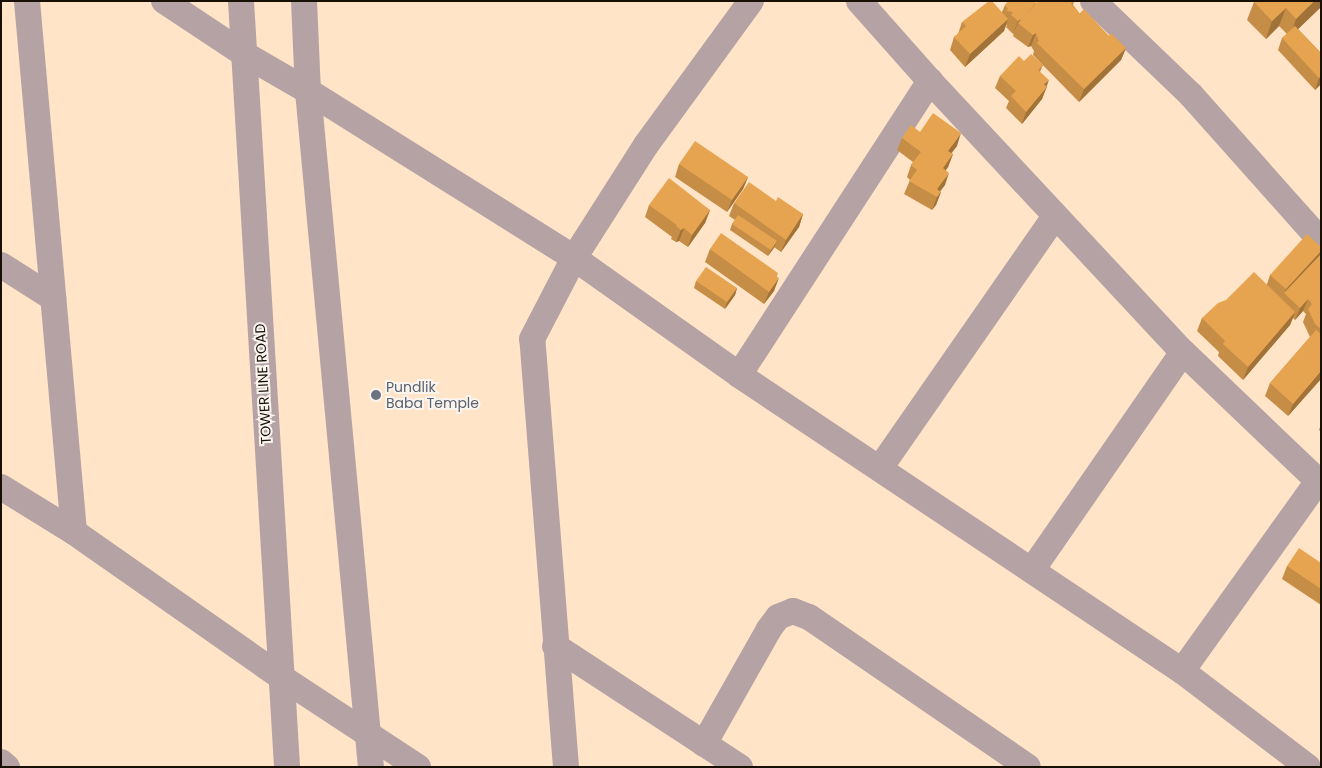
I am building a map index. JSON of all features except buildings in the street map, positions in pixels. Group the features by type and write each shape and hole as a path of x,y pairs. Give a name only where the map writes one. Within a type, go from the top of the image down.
{"street":[{"path":"27,1 74,532"},
{"path":"164,1 244,54 308,91 574,258 739,375 1182,671 1308,767"},
{"name":"TOWER LINE ROAD","path":"241,1 287,767"},
{"path":"304,1 308,91 371,767"},
{"path":"566,767 532,339 574,258 646,146 751,1"},
{"path":"858,1 1182,352 1320,482 1182,671"},
{"path":"1093,1 1191,95 1321,241"},
{"path":"739,375 930,81"},
{"path":"880,468 1055,216"},
{"path":"1,265 53,298"},
{"path":"1032,570 1182,352"},
{"path":"1,487 74,532 281,677 369,737 418,767"},
{"path":"704,744 769,629 778,618 793,612 809,617 1028,767"},
{"path":"555,646 740,767"},
{"path":"1,762 7,767"}],"place":[{"name":"Pundlik Baba Temple","path":"376,395"}]}
